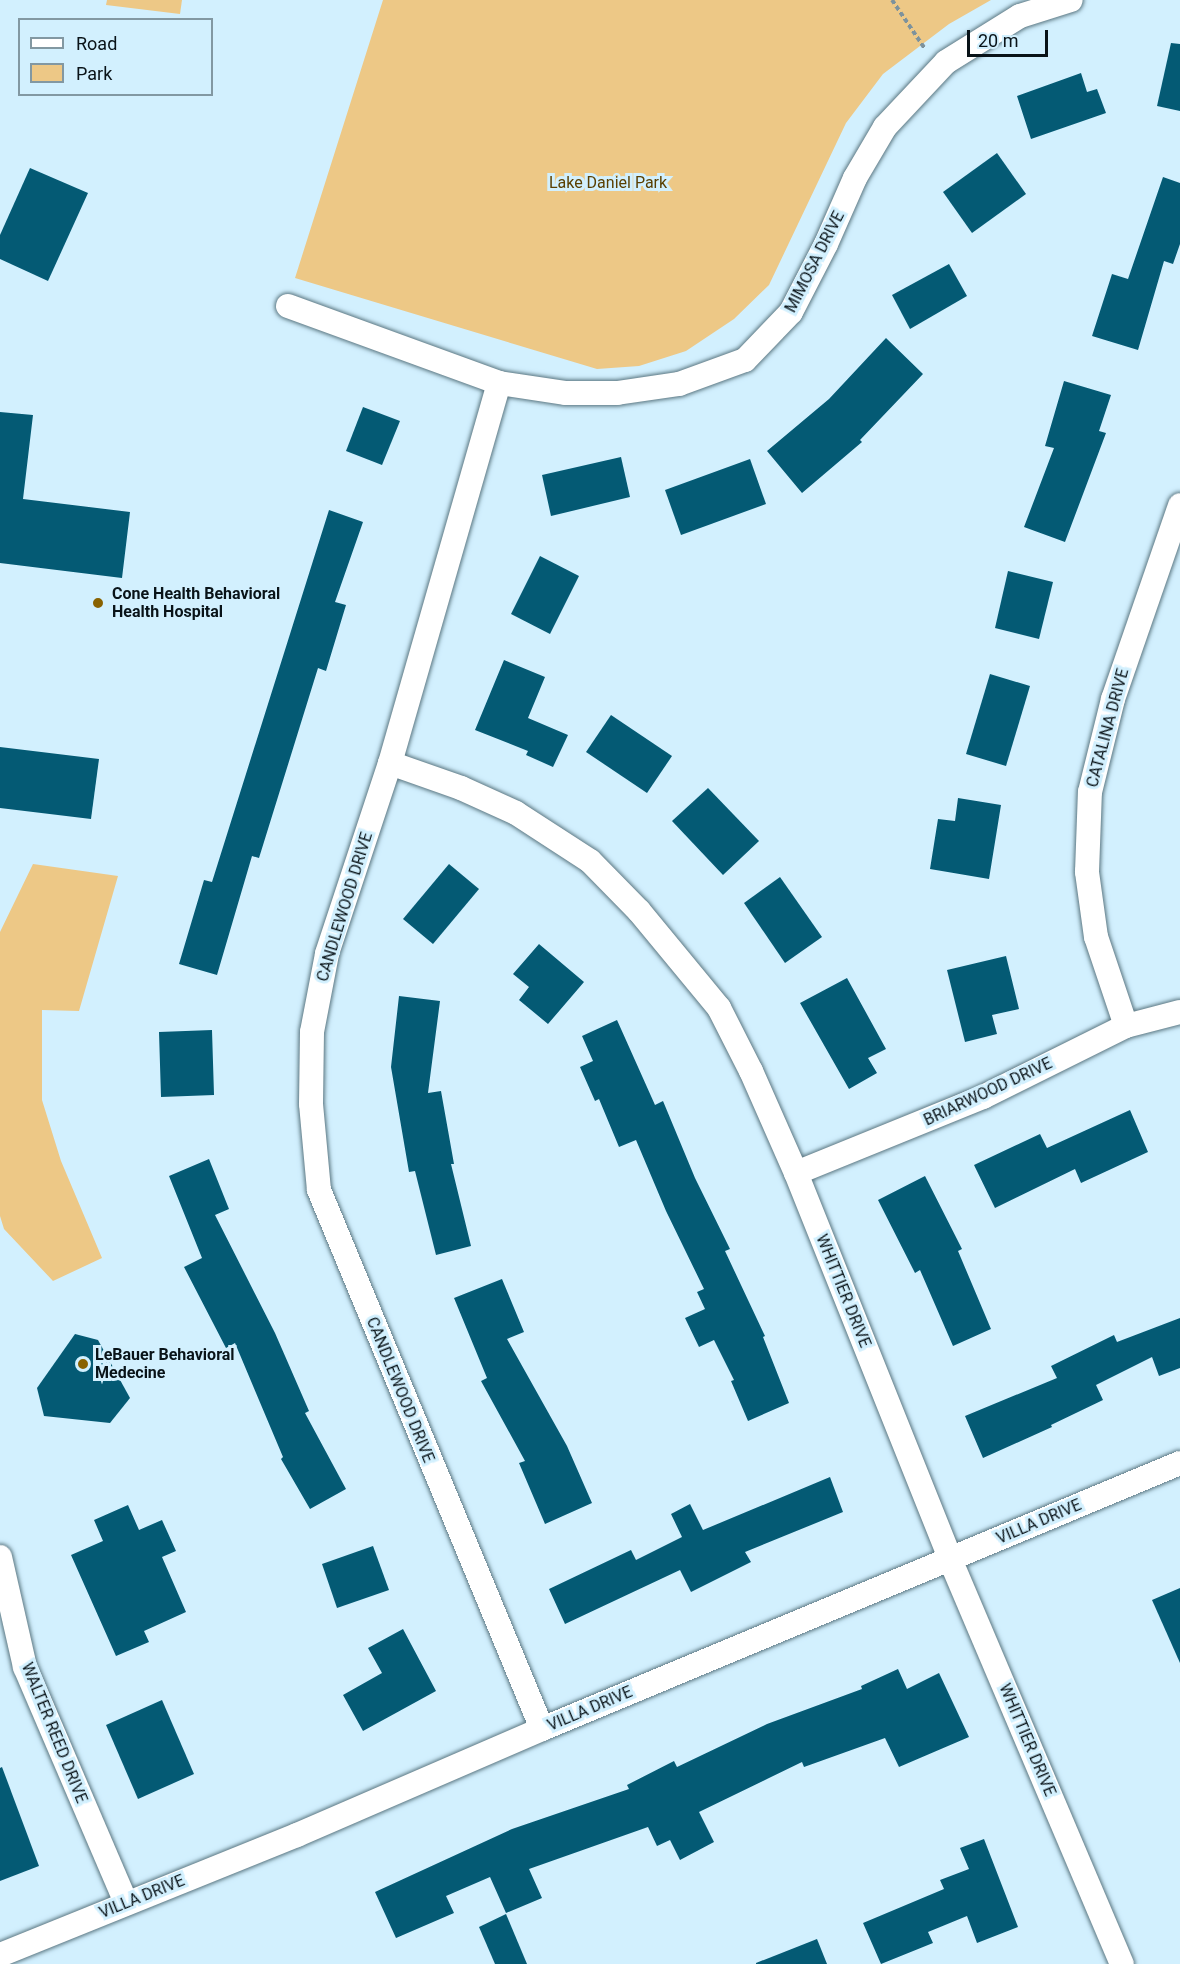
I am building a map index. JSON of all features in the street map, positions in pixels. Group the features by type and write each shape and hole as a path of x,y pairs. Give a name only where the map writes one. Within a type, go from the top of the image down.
{"street":[{"name":"MIMOSA DRIVE","path":"288,306 499,382 566,393 617,393 679,384 745,360 791,312 826,244 855,178 885,127 946,62 1020,16 1071,0"},
{"name":"CANDLEWOOD DRIVE","path":"499,382 390,763 327,954 312,1032 311,1104 319,1190 542,1729"},
{"name":"CATALINA DRIVE","path":"1126,1026 1096,937 1086,872 1090,792 1113,699 1180,505"},
{"name":"WHITTIER DRIVE","path":"390,763 461,788 516,813 590,861 639,911 719,1008 751,1071 796,1173 950,1559 1122,1964"},
{"name":"BRIARWOOD DRIVE","path":"796,1173 983,1097 1126,1026 1180,1012"},
{"name":"VILLA DRIVE","path":"0,1955 297,1835 542,1729 1180,1463"},
{"name":"WALTER REED DRIVE","path":"0,1557 25,1666 126,1903"}],"path":[{"path":"892,0 940,69"}],"green space":[{"path":"107,0 182,0 180,14 106,5"},
{"name":"Lake Daniel Park","path":"383,0 991,0 949,24 883,74 846,123 769,285 734,319 686,351 639,366 597,369 295,278"},
{"path":"33,864 118,876 79,1011 42,1010 42,1100 61,1161 102,1258 53,1281 4,1229 0,1216 0,932"}],"building":[{"path":"1171,43 1180,44 1180,111 1157,106"},
{"path":"1081,73 1087,92 1097,89 1106,113 1031,139 1017,96"},
{"path":"997,153 1026,194 972,233 943,192"},
{"path":"30,168 88,193 48,281 0,259 0,235"},
{"path":"1163,177 1180,183 1180,244 1173,264 1164,261 1138,350 1092,336 1112,274 1128,279"},
{"path":"949,264 967,296 910,329 892,295"},
{"path":"886,338 923,374 860,440 862,442 802,493 767,451 829,399"},
{"path":"1064,381 1111,395 1099,431 1106,433 1065,542 1024,527 1054,448 1045,446"},
{"path":"363,407 400,421 382,465 346,451"},
{"path":"0,412 33,415 23,499 130,512 122,578 0,563"},
{"path":"621,457 630,497 551,516 542,475"},
{"path":"750,459 766,504 681,535 665,490"},
{"path":"329,510 363,522 335,602 346,605 326,671 318,668 259,858 252,856 217,975 179,964 204,880 212,882"},
{"path":"540,556 579,576 550,634 511,614"},
{"path":"1008,571 1053,582 1039,639 995,628"},
{"path":"504,660 545,677 528,718 568,735 553,767 526,755 528,751 475,730"},
{"path":"990,674 1030,686 1006,766 966,754"},
{"path":"611,715 672,756 647,793 586,752"},
{"path":"0,747 99,759 91,819 0,808"},
{"path":"708,788 759,841 723,875 672,821"},
{"path":"958,798 1001,805 989,879 930,869 938,819 955,821"},
{"path":"449,864 479,889 433,944 403,919"},
{"path":"780,877 822,937 785,963 744,903"},
{"path":"539,944 584,982 548,1024 519,1000 529,987 513,974"},
{"path":"1006,956 1019,1009 992,1015 997,1034 965,1042 947,970"},
{"path":"847,978 886,1049 868,1058 877,1073 849,1089 800,1003"},
{"path":"399,996 440,1001 428,1093 441,1091 454,1164 451,1164 471,1246 436,1255 415,1171 409,1172 391,1067"},
{"path":"617,1020 655,1105 663,1101 695,1178 730,1249 725,1251 765,1336 763,1337 789,1403 748,1421 731,1381 734,1380 714,1340 699,1347 685,1318 705,1309 697,1292 704,1289 666,1211 636,1140 619,1147 599,1099 595,1101 580,1067 593,1061 582,1036"},
{"path":"212,1030 214,1095 161,1097 159,1032"},
{"path":"1130,1110 1148,1152 1081,1183 1075,1169 995,1208 974,1165 1040,1134 1047,1148"},
{"path":"209,1159 229,1209 215,1215 275,1333 309,1411 305,1413 346,1489 310,1509 281,1459 283,1457 235,1343 226,1348 184,1267 202,1258 169,1176"},
{"path":"925,1176 962,1249 958,1251 991,1329 953,1346 920,1270 915,1273 878,1200"},
{"path":"502,1279 524,1332 507,1339 567,1446 592,1503 545,1524 519,1463 525,1461 481,1381 487,1378 454,1298"},
{"path":"1180,1318 1180,1368 1159,1376 1152,1357 1096,1385 1103,1400 1051,1425 1052,1427 983,1458 965,1416 1057,1378 1051,1366 1114,1335 1117,1342"},
{"name":"LeBauer Behavioral Medecine","path":"75,1334 98,1340 130,1398 110,1423 44,1416 37,1388"},
{"path":"830,1477 843,1512 745,1552 751,1562 691,1592 680,1570 565,1624 549,1589 631,1550 636,1560 682,1537 671,1514 690,1504 703,1530"},
{"path":"128,1505 139,1530 162,1520 176,1551 162,1557 186,1612 144,1631 149,1642 116,1656 71,1555 103,1541 94,1520"},
{"path":"373,1546 389,1590 337,1608 322,1564"},
{"path":"1180,1588 1180,1663 1152,1600"},
{"path":"403,1629 436,1691 363,1731 343,1695 382,1673 368,1648"},
{"path":"898,1669 907,1689 939,1673 969,1737 899,1767 885,1738 804,1767 802,1762 699,1812 714,1842 680,1860 670,1840 657,1846 648,1827 529,1869 542,1898 506,1913 490,1877 446,1896 454,1913 396,1938 375,1892 512,1829 629,1789 627,1785 674,1761 677,1767 767,1724 862,1689 861,1686"},
{"path":"162,1700 194,1774 138,1799 106,1725"},
{"path":"2,1767 39,1866 0,1881 0,1768"},
{"path":"984,1839 1018,1927 977,1943 967,1916 928,1932 933,1943 881,1964 863,1923 944,1889 940,1880 969,1869 960,1848"},
{"path":"506,1914 527,1964 495,1964 479,1927"},
{"path":"817,1939 827,1964 756,1964 756,1963"}],"place":[{"name":"Cone Health Behavioral Health Hospital","path":"98,603"},
{"name":"LeBauer Behavioral Medecine","path":"83,1364"}]}
